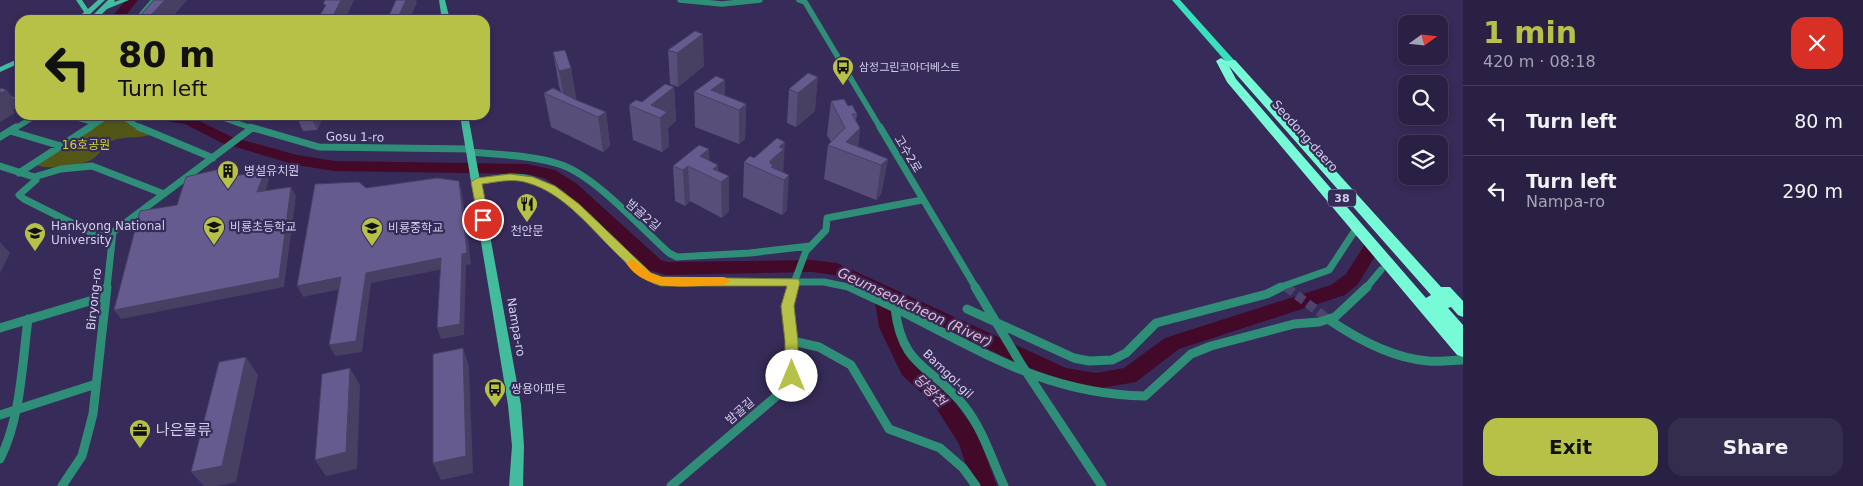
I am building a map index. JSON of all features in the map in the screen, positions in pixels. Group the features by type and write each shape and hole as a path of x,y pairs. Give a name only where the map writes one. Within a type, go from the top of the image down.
{"highway":[{"path":"1226,61 1312,144 1463,310"},
{"path":"1226,61 1225,70 1237,87 1463,351"},
{"name":"Seodong-daero","path":"1226,61 1463,322"},
{"name":"Seodong-daero","path":"1226,61 1463,335"}],"main road":[{"name":"Seodong-daero","path":"1168,0 1226,61"},
{"name":"Seodong-daero","path":"1176,0 1226,61"}],"street":[{"path":"80,0 89,15"},
{"path":"91,15 102,0"},
{"path":"93,15 113,2 126,0"},
{"path":"141,15 154,0"},
{"path":"442,0 445,15"},
{"path":"680,0 722,4 760,0"},
{"name":"고수2로","path":"799,0 805,2 1020,364 1102,486"},
{"path":"1,70 15,63"},
{"path":"1,70 15,66"},
{"path":"0,96 15,100"},
{"path":"0,137 29,120"},
{"path":"85,120 96,123"},
{"path":"19,173 101,120"},
{"path":"128,120 146,132 213,158"},
{"name":"Gosu 1-ro","path":"229,120 319,148 470,152"},
{"path":"465,120 470,152"},
{"path":"34,176 36,180 19,195 24,200 94,234 113,232 252,128"},
{"path":"10,131 62,146"},
{"name":"Nampa-ro","path":"470,152 508,364 515,420 516,486"},
{"name":"밤골2길","path":"470,152 534,158 564,166 586,180 669,253 676,257 808,248"},
{"path":"0,166 34,176 61,169 92,166 164,194"},
{"path":"476,178 510,177 529,179 551,188 575,207 647,276 661,281 794,280 846,285 880,300 1027,374 1074,390 1114,396 1145,396 1191,354 1211,346 1294,324 1335,317 1364,291 1381,270"},
{"path":"794,280 808,248 826,230 827,218 922,200"},
{"name":"Biryong-ro","path":"62,486 82,456 93,414 113,232"},
{"path":"967,309 1074,358 1089,361 1112,360 1126,352 1156,323 1267,294 1284,285 1320,275 1334,264 1354,232"},
{"name":"밤골길","path":"671,486 779,394 792,376 792,341 788,306 794,280"},
{"path":"0,328 106,296"},
{"name":"Bamgol-gil","path":"893,307 896,329 902,345 914,360 954,395 965,408 987,445 1004,486"},
{"path":"0,459 5,452 14,410 28,319"},
{"path":"1328,319 1345,331 1388,352 1422,361 1463,360"},
{"path":"792,341 819,347 851,365 889,429 940,448 964,468 976,486"},
{"path":"0,415 96,384"}],"green space":[{"name":"16호공원","path":"98,120 130,120 155,133 113,141 106,145 91,160 79,164 46,167 35,164"}],"building":[{"path":"154,0 165,0 151,15 141,15"},
{"path":"325,0 341,0 334,15 320,15 326,5 323,4"},
{"path":"396,0 406,0 399,15 389,15"},
{"path":"695,31 703,34 677,53 668,50"},
{"path":"565,50 571,68 559,71 553,52"},
{"path":"808,73 818,77 798,93 789,89"},
{"path":"716,76 725,80 711,90 746,104 739,110 694,92"},
{"path":"665,84 674,87 651,105 667,112 660,118 629,105 636,100 642,102"},
{"path":"0,88 7,90 0,93"},
{"path":"553,88 606,112 598,117 544,93"},
{"path":"844,99 848,106 852,105 857,114 852,114 860,128 846,142 888,159 881,165 828,145 845,128 831,101"},
{"path":"777,138 785,142 779,147 784,149 770,163 773,165 771,167 789,175 784,180 744,162 750,156 754,158"},
{"path":"699,145 709,149 700,156 718,165 713,169 729,176 721,182 688,166 683,170 673,166"},
{"name":"비룡초등학교","path":"228,167 233,176 265,171 257,192 291,187 279,278 114,310 140,211 177,205 186,177"},
{"name":"비룡중학교","path":"437,178 459,181 467,253 462,254 460,324 437,328 441,258 366,273 356,341 329,345 341,277 297,286 315,184 359,182 366,188"},
{"path":"463,348 466,456 433,463 433,354"},
{"path":"246,357 222,466 191,472 219,362"},
{"path":"350,368 346,452 315,460 322,374"}],"waterway":[{"name":"Geumseokcheon (River)","path":"119,15 132,0"},
{"name":"Geumseokcheon (River)","path":"189,120 227,140 296,160 335,166 527,169 549,174 570,187 655,265 666,269 812,266 837,269 1063,376 1096,381 1129,376 1172,343 1338,290 1352,279 1371,248"},
{"name":"당왕천","path":"883,291 889,327 909,369 940,397 969,440 985,486"}],"tunnel":[{"path":"1284,285 1288,288"},
{"path":"1286,287 1328,319"}],"slow traffic":[{"path":"632,263 647,276 661,281 724,281"}],"place":[{"name":"삼정그린코아더베스트","path":"843,86"},
{"name":"병설유치원","path":"228,190"},
{"name":"천안문","path":"527,223"},
{"name":"비룡초등학교","path":"214,246"},
{"name":"비룡중학교","path":"372,247"},
{"name":"Hankyong National University","path":"35,252"},
{"name":"쌍용아파트","path":"495,408"},
{"name":"나은물류","path":"140,449"}],"route":[{"path":"483,220 477,182 510,177 529,179 551,188 575,207 611,244 647,276 661,281 794,282 788,306 792,341 792,376"}]}
